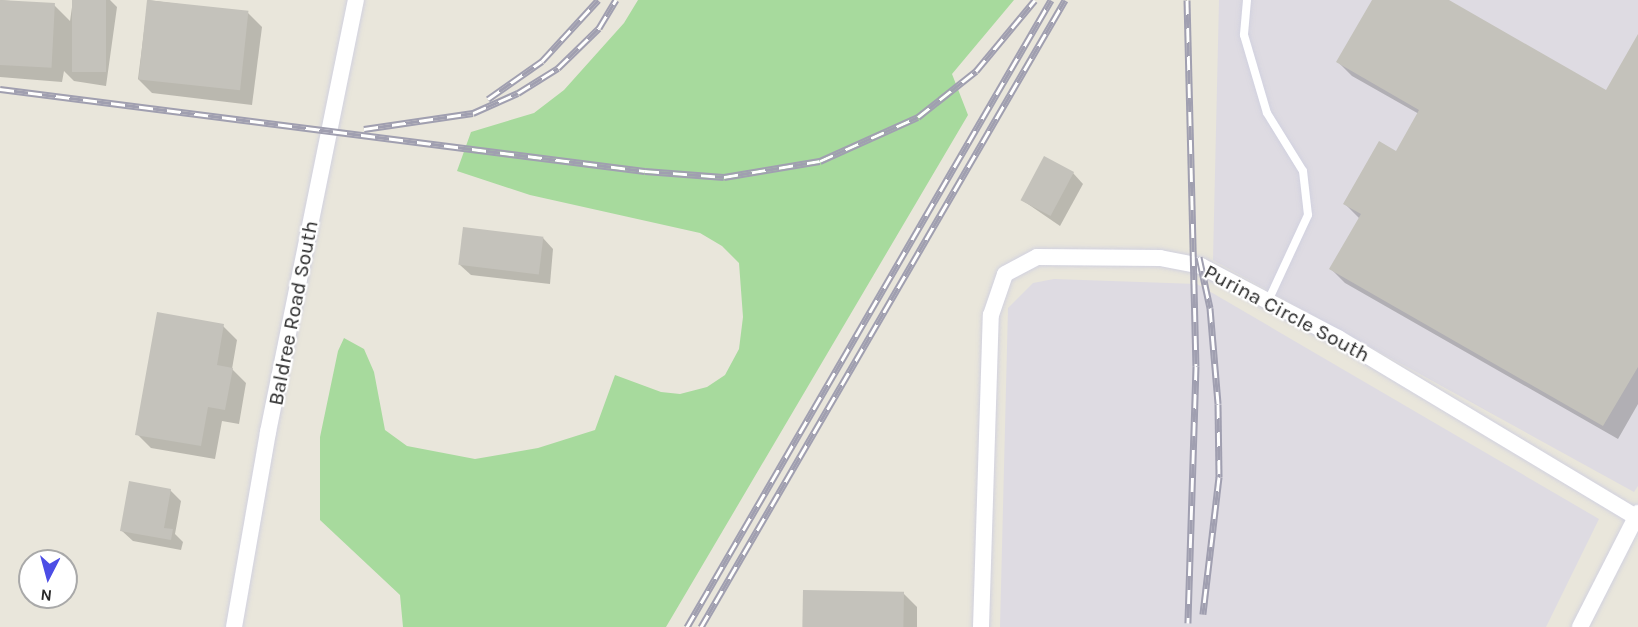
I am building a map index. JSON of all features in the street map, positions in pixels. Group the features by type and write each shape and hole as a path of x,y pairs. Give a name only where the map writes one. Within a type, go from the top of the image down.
{"street":[{"name":"Baldree Road South","path":"234,627 266,443 357,0"},
{"name":"Purina Circle South","path":"981,627 991,315 1005,274 1027,260 1055,254 1160,258 1201,266 1338,338 1637,515"},
{"path":"1580,627 1637,515"}],"lane":[{"path":"1247,0 1244,35 1267,113 1303,171 1308,215 1268,301"}],"shaded area":[{"path":"1219,0 1638,0 1638,486 1634,492 1213,260"},
{"path":"1054,279 1197,284 1599,519 1546,627 1000,627 1008,308 1033,283"}],"green space":[{"path":"638,0 1014,0 952,74 968,115 666,627 403,627 400,595 320,520 320,437 338,351 344,338 364,349 374,372 385,430 407,446 475,459 538,448 595,430 615,375 661,392 680,394 707,387 725,375 739,349 743,317 739,263 722,246 700,233 530,195 457,171 471,132 534,113 564,90 624,23"}],"building":[{"path":"0,0 55,3 52,68 0,65"},
{"path":"72,0 106,0 106,72 72,72"},
{"path":"147,0 248,11 240,90 139,80"},
{"path":"1372,0 1449,0 1606,90 1638,34 1638,367 1603,426 1329,269 1361,214 1343,204 1379,141 1396,151 1419,110 1336,62"},
{"path":"1044,156 1074,172 1051,216 1021,200"},
{"path":"463,227 543,237 539,275 458,265"},
{"path":"157,312 224,324 217,365 233,368 225,410 208,407 201,446 135,435"},
{"path":"129,481 171,489 164,528 173,529 171,540 120,531"},
{"path":"803,590 904,592 903,627 802,627"}],"railway":[{"path":"488,99 542,61 598,0"},
{"path":"364,129 473,113 518,93 558,68 599,28 616,0"},
{"path":"0,89 645,171 724,177 820,161 918,117 976,71 1035,0"},
{"path":"687,627 1051,0"},
{"path":"701,627 1065,0"},
{"path":"1187,0 1196,366 1188,623"},
{"path":"1199,257 1210,308 1218,404 1219,477 1203,614"}]}
